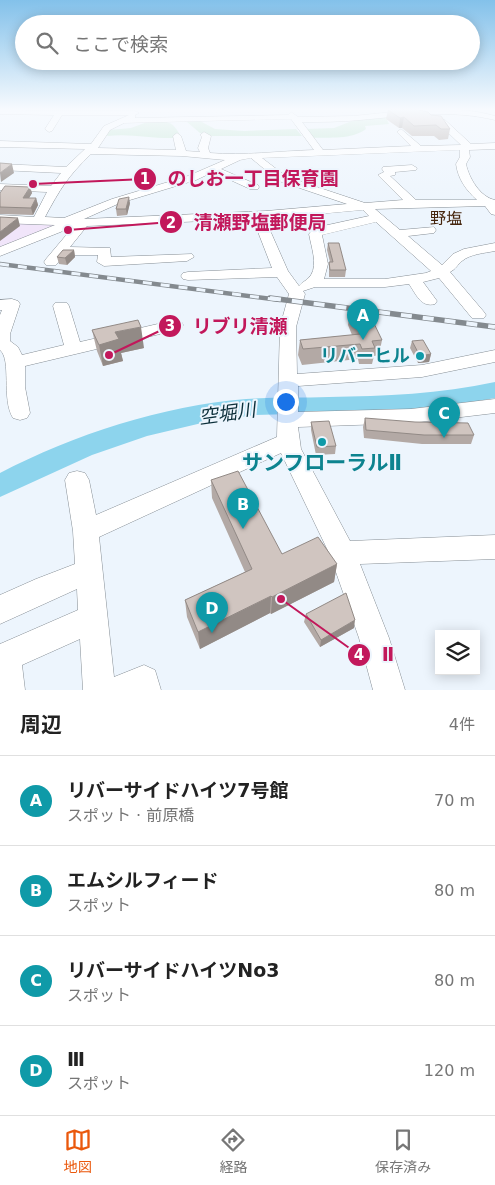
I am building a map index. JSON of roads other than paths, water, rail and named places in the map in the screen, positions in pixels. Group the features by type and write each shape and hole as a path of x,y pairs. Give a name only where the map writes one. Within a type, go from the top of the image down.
{"street":[{"path":"28,146 34,141"},
{"path":"38,220 54,189 68,170 92,149 98,141"},
{"path":"180,141 186,153 182,172"},
{"path":"205,141 203,148 206,154"},
{"path":"312,141 321,153"},
{"path":"391,145 402,141"},
{"path":"410,141 418,148"},
{"path":"462,141 466,147 461,167 466,181 470,188 493,208"},
{"path":"0,144 206,154 237,158"},
{"path":"391,145 408,168 387,169 391,173 383,175 413,204"},
{"path":"0,252 73,223 116,201 182,172 214,169 237,158 252,155 321,153 391,145 418,148 495,146"},
{"path":"252,155 283,179 366,207 376,218 441,273 478,315"},
{"path":"0,167 68,170"},
{"path":"214,169 255,195 281,272 297,294 288,327 288,430 290,449 343,553 374,638 389,690"},
{"path":"0,187 54,189"},
{"path":"296,198 308,213"},
{"path":"0,219 73,223 308,213 413,204 493,208"},
{"path":"460,214 493,208"},
{"path":"314,283 320,273 321,254 315,234 318,231 376,218"},
{"path":"73,223 55,256 105,252 104,262 186,254 189,278 281,272"},
{"path":"396,234 430,230"},
{"path":"295,291 314,283 385,283 414,280 441,273 451,266 458,257 477,250 495,247"},
{"path":"414,280 429,301"},
{"path":"6,304 1,343 12,350 16,362 15,387 20,413"},
{"path":"61,306 73,348"},
{"path":"16,362 175,324"},
{"path":"288,381 422,371 495,356"},
{"path":"86,531 204,477 288,430 495,406"},
{"path":"76,480 86,531 99,690"},
{"path":"343,553 495,547"},
{"path":"0,610 46,588 88,572"},
{"path":"9,690 3,658 92,619"},
{"path":"122,690 144,681 145,690"}],"waterway":[{"name":"空堀川","path":"0,486 25,472 114,437 206,413 255,407 407,403 474,395 495,390"}],"railway":[{"path":"0,264 280,300"},
{"path":"270,298 495,327"}],"place":[{"name":"のしお一丁目保育園","path":"33,184"},
{"name":"清瀬野塩郵便局","path":"68,230"},
{"name":"リバーサイドハイツ7号館","path":"363,340"},
{"name":"リブリ清瀬","path":"109,355"},
{"name":"リバーヒル","path":"420,356"},
{"name":"リバーサイドハイツNo3","path":"444,438"},
{"name":"サンフローラルⅡ","path":"322,442"},
{"name":"エムシルフィード","path":"243,529"},
{"name":"Ⅱ","path":"281,599"},
{"name":"Ⅲ","path":"212,633"}],"district":[{"name":"野塩","path":"446,218"}]}
